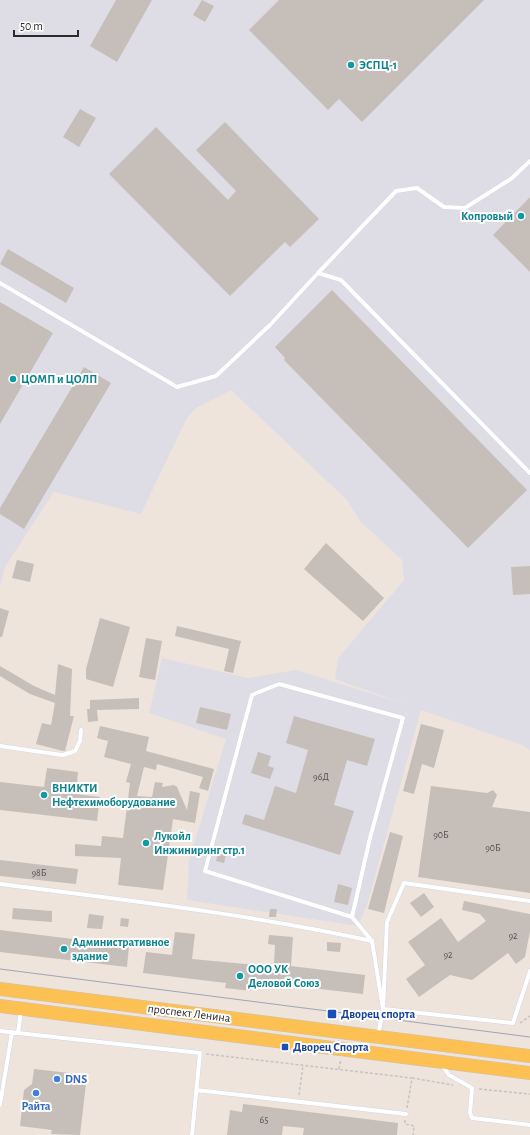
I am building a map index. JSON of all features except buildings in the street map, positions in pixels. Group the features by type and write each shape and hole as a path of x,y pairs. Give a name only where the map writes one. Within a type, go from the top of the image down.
{"main road":[{"name":"проспект Ленина","path":"0,989 530,1056"},
{"name":"проспект Ленина","path":"0,1006 530,1073"},
{"path":"376,1053 378,1037"}],"lane":[{"path":"0,283 177,386 216,376 270,325 396,191 416,188 444,207 465,208 512,178 530,161"},
{"path":"318,273 341,280 530,473"},
{"path":"352,916 370,838 403,718 279,684 252,695 205,871 352,916 372,941 378,987 383,1009"},
{"path":"0,746 63,755 75,751 80,741 81,730"},
{"path":"378,1037 383,1009 387,922 404,883 530,901"},
{"path":"0,884 187,908 309,927 372,941"},
{"path":"383,1009 513,1023 530,971"},
{"path":"18,1033 21,1009"},
{"path":"0,1030 200,1053 192,1135"},
{"path":"0,1105 12,1032"},
{"path":"440,1061 449,1076 472,1088 470,1113 472,1118 530,1125"},
{"path":"196,1090 406,1114"}],"path":[{"path":"513,1023 519,1024 530,1016"},
{"path":"200,1053 412,1078 472,1088 530,1094"},
{"path":"298,1102 303,1065"},
{"path":"412,1078 405,1124 414,1126 413,1135"}],"shaded area":[{"path":"0,0 530,0 530,750 522,745 421,710 368,902 358,926 187,900 189,860 226,739 149,713 162,658 248,678 296,670 405,704 335,679 338,658 404,580 402,560 360,521 347,500 231,390 196,408 187,418 141,514 54,492 5,567 0,587"}],"tram line":[{"path":"0,969 530,1037"}],"place":[{"name":"ЭСПЦ-1","path":"351,65"},
{"name":"Копровый","path":"521,216"},
{"name":"ЦОМП и ЦОЛП","path":"13,379"},
{"name":"ВНИКТИ Нефтехимоборудование","path":"44,795"},
{"name":"Лукойл Инжиниринг стр.1","path":"146,843"},
{"name":"Административное здание","path":"64,949"},
{"name":"ООО УК Деловой Союз","path":"240,976"},
{"name":"Дворец спорта","path":"332,1014"},
{"name":"Дворец Спорта","path":"285,1047"},
{"name":"DNS","path":"57,1079"},
{"name":"Райта","path":"36,1093"}]}
